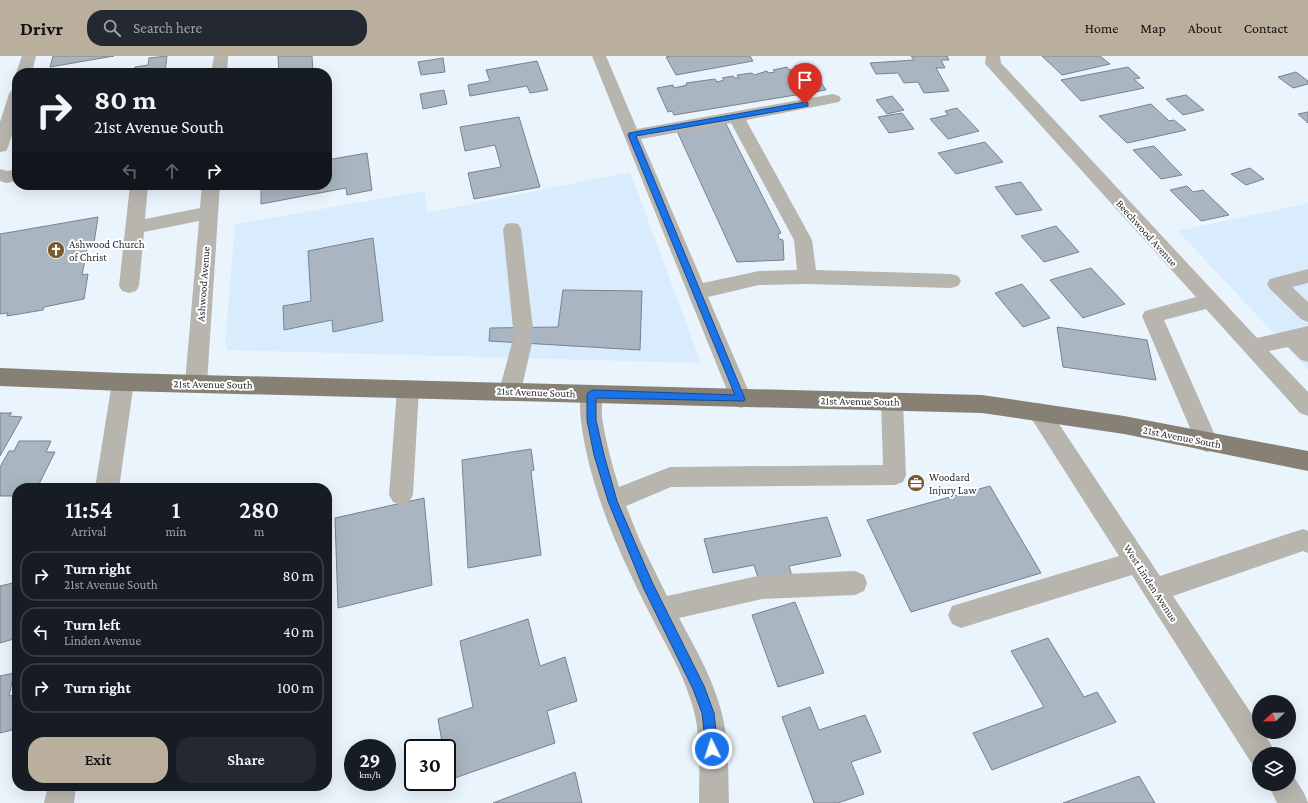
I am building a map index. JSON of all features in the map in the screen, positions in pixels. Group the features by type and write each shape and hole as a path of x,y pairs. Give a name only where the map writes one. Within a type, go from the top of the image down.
{"main road":[{"name":"21st Avenue South","path":"0,377 122,382 982,404 1124,425 1308,461"}],"street":[{"path":"25,68 29,56"},
{"path":"220,68 221,56"},
{"path":"599,56 741,399"},
{"name":"Beechwood Avenue","path":"993,56 993,64 1308,407"},
{"path":"632,135 833,99"},
{"path":"0,148 6,111 12,102"},
{"path":"736,117 803,240 807,277"},
{"path":"0,175 6,177 12,176"},
{"path":"130,286 139,190"},
{"name":"Ashwood Avenue","path":"196,383 211,190"},
{"path":"135,227 209,213"},
{"path":"510,391 522,335 512,229"},
{"path":"1308,276 1277,284 1308,314"},
{"path":"697,292 759,278 807,277 951,281"},
{"path":"1206,442 1152,316 1210,301"},
{"path":"1252,347 1300,336 1308,354"},
{"path":"108,483 122,382"},
{"path":"401,495 408,389"},
{"path":"592,394 591,420 612,501 648,585 687,662 708,713 712,738 714,803"},
{"path":"612,501 670,477 895,475 892,402"},
{"name":"West Linden Avenue","path":"1039,412 1257,747"},
{"path":"1156,590 1303,540 1308,542"},
{"path":"961,615 1137,562"},
{"path":"661,610 762,586 855,583"},
{"path":"60,803 61,791"},
{"path":"1286,791 1294,803"}],"shaded area":[{"path":"630,172 701,363 227,350 225,342 235,224 425,191 427,213"},
{"path":"1308,203 1308,370 1178,231"}],"building":[{"path":"53,56 114,56 50,67"},
{"path":"167,56 166,68 135,68 148,65 149,58"},
{"path":"278,56 312,56 313,68 279,68"},
{"path":"750,56 753,61 676,75 666,57"},
{"path":"911,56 947,56 949,60 941,60 945,68 936,68 949,91 924,93 918,82 904,83 898,73 876,74 870,63 914,60"},
{"path":"1042,56 1100,56 1110,64 1062,75"},
{"path":"443,58 445,72 421,75 418,62"},
{"path":"537,61 548,90 530,93 527,86 470,96 468,85 490,81 486,70"},
{"path":"809,64 826,90 674,115 672,111 668,112 657,88 673,85 674,88 687,85 686,83 715,79 717,82 724,80 722,78 733,76 735,78 739,78 737,75 752,73 754,75 767,71 768,73 775,72 773,70 787,67 789,70 797,69 795,66"},
{"path":"1128,67 1140,78 1134,79 1144,88 1081,101 1061,80"},
{"path":"1296,72 1308,81 1308,84 1293,88 1278,77"},
{"path":"444,90 447,104 423,109 420,94"},
{"path":"1186,95 1204,110 1183,115 1166,99"},
{"path":"892,96 904,110 887,114 876,100"},
{"path":"1151,104 1169,121 1174,120 1186,130 1127,143 1099,116"},
{"path":"957,108 979,131 948,139 930,119 948,115 945,111"},
{"path":"1308,112 1308,123 1298,114"},
{"path":"902,113 914,129 889,133 878,117"},
{"path":"519,117 540,187 474,199 468,173 501,167 495,145 465,151 460,127"},
{"path":"725,122 781,233 778,234 779,239 783,240 784,260 737,262 677,131"},
{"path":"985,142 1003,162 956,174 938,153"},
{"path":"1154,146 1182,175 1161,179 1133,150"},
{"path":"367,153 372,190 347,195 346,188 261,204 261,190 332,190 332,159"},
{"path":"1250,168 1264,179 1246,185 1231,174"},
{"path":"1021,182 1042,210 1016,215 995,187"},
{"path":"1187,186 1193,192 1203,190 1229,215 1201,221 1170,190"},
{"path":"98,217 94,243 88,244 82,275 88,274 84,299 44,307 43,310 7,316 8,313 0,314 0,234"},
{"path":"1056,226 1079,252 1044,262 1021,236"},
{"path":"373,238 383,321 333,332 332,320 284,330 283,306 311,301 308,251"},
{"path":"1091,268 1125,304 1083,318 1050,280"},
{"path":"1022,284 1050,318 1023,327 995,293"},
{"path":"563,290 642,291 640,350 489,341 490,328 558,327"},
{"path":"1057,327 1147,340 1156,380 1063,367"},
{"path":"0,413 12,413 9,416 22,417 0,456"},
{"path":"19,441 51,441 46,452 55,452 40,483 12,483 12,496 0,496 0,467 9,451 14,451"},
{"path":"531,449 534,470 531,471 541,555 468,568 462,460"},
{"path":"990,486 1041,573 911,612 867,520"},
{"path":"424,498 432,585 338,608 335,518"},
{"path":"827,517 841,556 789,566 792,576 759,581 754,565 713,573 704,539"},
{"path":"12,583 12,639 0,643 0,586"},
{"path":"795,602 824,673 778,687 752,615"},
{"path":"528,619 540,666 565,657 577,701 547,711 555,743 456,778 456,739 441,739 438,719 473,707 460,641"},
{"path":"1048,638 1084,697 1097,692 1116,722 992,770 973,733 1044,707 1011,651"},
{"path":"12,673 9,696 12,696 12,730 0,733 0,676"},
{"path":"810,707 819,730 865,715 881,752 851,762 864,794 838,803 814,803 782,717"},
{"path":"575,772 582,803 493,803"},
{"path":"1139,776 1155,803 1063,803"}],"place":[{"name":"Ashwood Church of Christ","path":"56,250"},
{"name":"Woodard Injury Law","path":"916,483"}],"route":[{"path":"712,749 712,738 708,713 698,686 648,585 612,501 591,420 592,394 741,399 632,135 805,104"}]}
